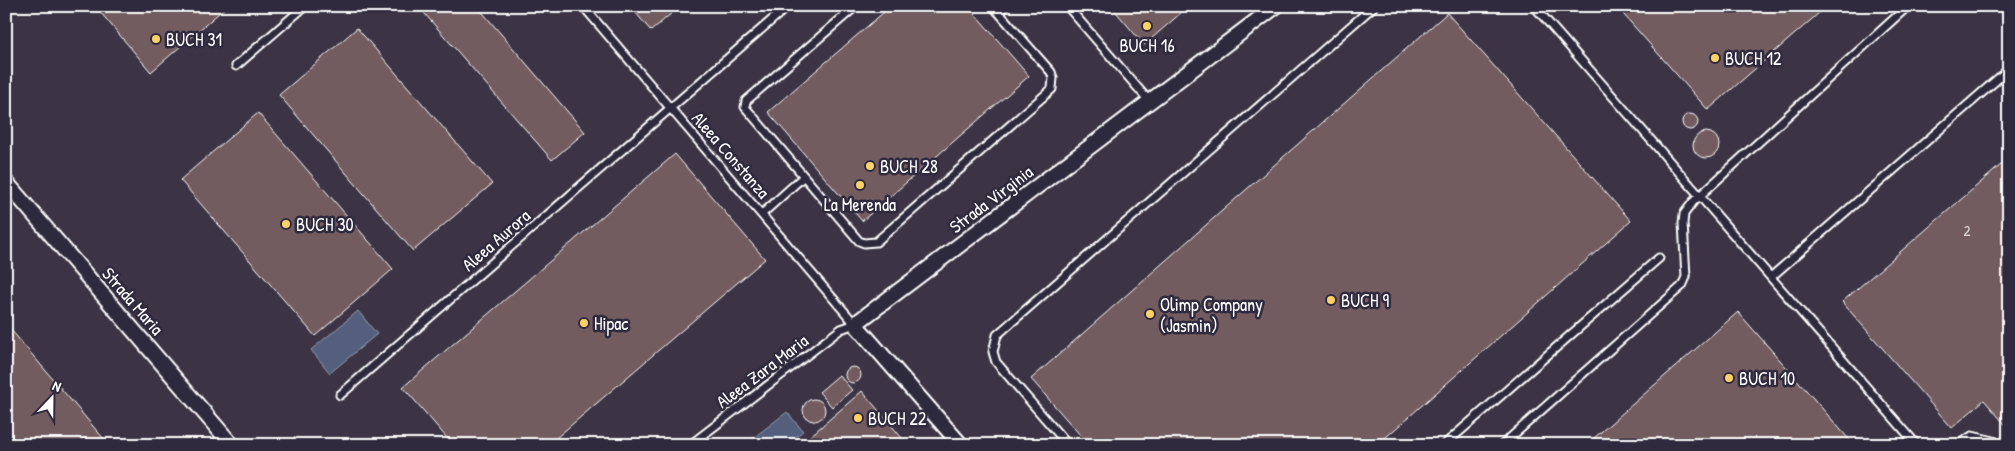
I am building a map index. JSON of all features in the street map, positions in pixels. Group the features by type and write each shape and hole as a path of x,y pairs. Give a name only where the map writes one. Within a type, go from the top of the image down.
{"street":[{"name":"Strada Virginia","path":"856,324 1276,6"},
{"name":"Strada Maria","path":"6,182 232,445"},
{"path":"856,324 961,445"}],"lane":[{"path":"236,66 304,6"},
{"name":"Aleea Constanza","path":"584,6 856,324"},
{"name":"Aleea Aurora","path":"340,395 788,6"},
{"path":"856,6 745,103 746,110 859,241 870,243 876,242 1052,89 1054,78 1051,72 996,9 1005,6"},
{"path":"1067,6 1150,102"},
{"path":"1068,445 996,362 993,352 997,335 1374,6"},
{"path":"1534,6 1918,445"},
{"path":"1502,445 1682,286 1686,277 1684,214 1700,196 1908,6"},
{"path":"1771,277 2009,69"},
{"path":"762,214 804,177"},
{"path":"1444,445 1659,258"},
{"name":"Aleea Zara Maria","path":"690,445 841,330 856,324"},
{"path":"1958,445 1972,436 1994,441 1996,445"}],"water":[{"path":"358,311 377,334 330,373 311,350"},
{"path":"787,412 803,431 786,445 744,445"}],"building":[{"name":"BUCH 31","path":"95,6 227,6 151,72"},
{"path":"418,6 477,6 585,132 552,160"},
{"path":"630,6 680,6 651,31"},
{"name":"BUCH 28","path":"891,6 968,6 1029,76 862,221 768,112"},
{"name":"BUCH 16","path":"1111,6 1189,6 1144,45"},
{"name":"BUCH 12","path":"1616,6 1827,6 1708,110"},
{"name":"BUCH 9","path":"1447,13 1631,221 1377,445 1089,445 1031,379"},
{"path":"357,28 492,184 413,251 279,95"},
{"name":"BUCH 30","path":"258,113 393,269 315,336 180,180"},
{"path":"1687,114 1693,114 1698,119 1696,128 1687,130 1682,125 1682,119"},
{"path":"1706,132 1715,136 1719,145 1715,154 1706,158 1697,154 1693,145 1697,136"},
{"name":"Hipac","path":"675,154 765,259 548,445 453,445 403,387"},
{"path":"2009,158 2009,429 1984,400 1952,428 1842,302"},
{"name":"BUCH 10","path":"1738,312 1854,445 1586,445"},
{"path":"6,324 109,445 6,445"},
{"path":"850,367 856,367 861,372 859,381 850,383 845,378 845,372"},
{"path":"839,375 852,390 832,407 819,392"},
{"name":"BUCH 22","path":"862,391 908,445 800,445"},
{"path":"814,399 824,406 825,410 818,420 814,421 804,414 803,410 810,400"}],"place":[{"name":"BUCH 16","path":"1147,26"},
{"name":"BUCH 31","path":"156,39"},
{"name":"BUCH 12","path":"1715,58"},
{"name":"BUCH 28","path":"870,166"},
{"name":"La Merenda","path":"860,185"},
{"name":"BUCH 30","path":"286,224"},
{"name":"BUCH 9","path":"1331,300"},
{"name":"Olimp Company (Jasmin)","path":"1150,314"},
{"name":"Hipac","path":"584,323"},
{"name":"BUCH 10","path":"1729,378"},
{"name":"BUCH 22","path":"858,418"}]}
